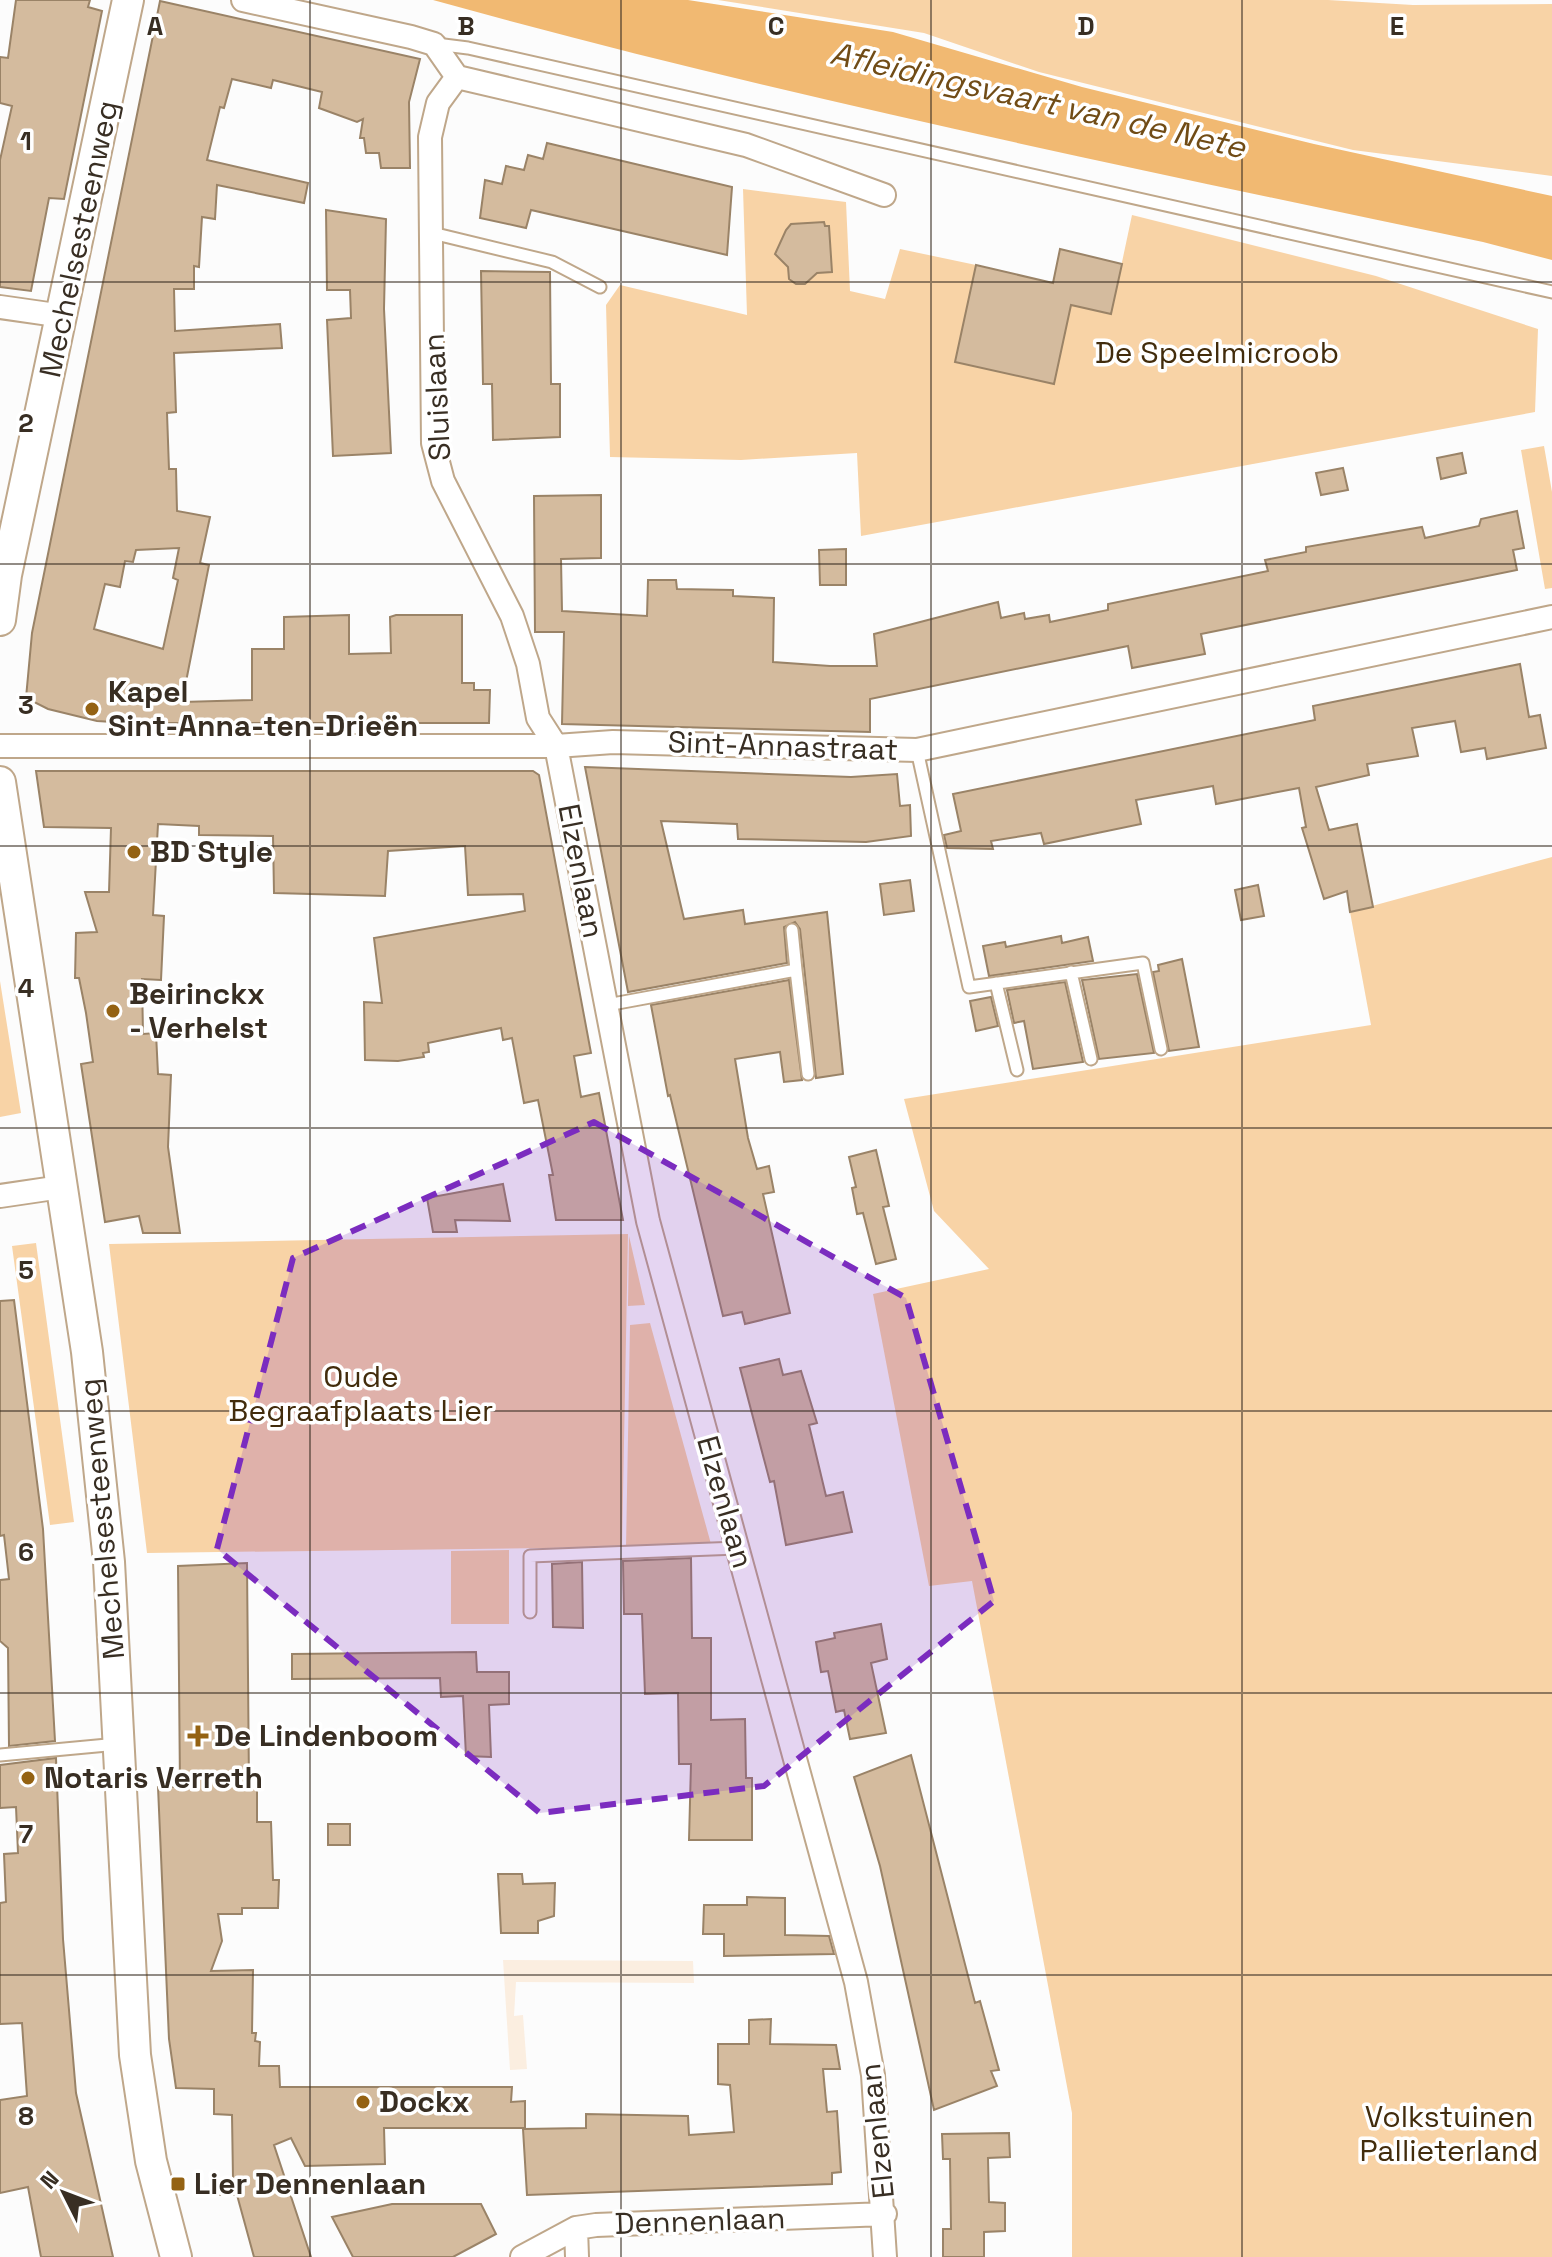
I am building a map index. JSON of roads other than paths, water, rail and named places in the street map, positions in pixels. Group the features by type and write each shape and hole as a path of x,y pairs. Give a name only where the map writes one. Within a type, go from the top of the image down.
{"street":[{"name":"Mechelsesteenweg","path":"0,620 6,575 128,0"},
{"path":"243,0 434,44 457,77 746,145 884,195"},
{"name":"Sluislaan","path":"457,77 433,118 433,421 438,466 512,616 528,664 538,718 556,746"},
{"path":"0,307 63,316"},
{"name":"Sint-Annastraat","path":"0,746 556,746 613,742 917,750 1552,617"},
{"name":"Elzenlaan","path":"556,746 648,1221 856,1982 873,2075 885,2214 885,2257"},
{"name":"Mechelsesteenweg","path":"0,782 89,1367 109,1562 135,2055 151,2161 176,2257"},
{"path":"0,1196 61,1187"},
{"name":"Dennenlaan","path":"522,2257 576,2228 885,2214"},
{"path":"576,2228 577,2257"}],"lane":[{"path":"434,44 484,51 1552,292"},
{"path":"432,233 552,262 600,287"},
{"path":"917,750 969,987 1143,963 1161,1049"},
{"path":"792,930 808,1074"},
{"path":"607,1005 796,970"},
{"path":"1071,972 1091,1059"},
{"path":"996,983 1017,1070"},
{"path":"530,1612 530,1556 738,1548"},
{"path":"0,1755 119,1744"}],"water":[{"name":"Afleidingsvaart van de Nete","path":"433,0 688,0 893,32 1082,87 1314,144 1552,196 1552,260 1483,242 824,99"}],"place":[{"name":"Kapel Sint-Anna-ten-Drieën","path":"92,709"},
{"name":"BD Style","path":"134,852"},
{"name":"Beirinckx - Verhelst","path":"113,1011"},
{"name":"De Lindenboom","path":"198,1736"},
{"name":"Notaris Verreth","path":"28,1778"},
{"name":"Dockx","path":"363,2102"},
{"name":"Lier Dennenlaan","path":"178,2184"}],"park label":[{"name":"De Speelmicroob","path":"1217,353"},
{"name":"Oude Begraafplaats Lier","path":"361,1394"},
{"name":"Volkstuinen Pallieterland","path":"1449,2134"}]}
